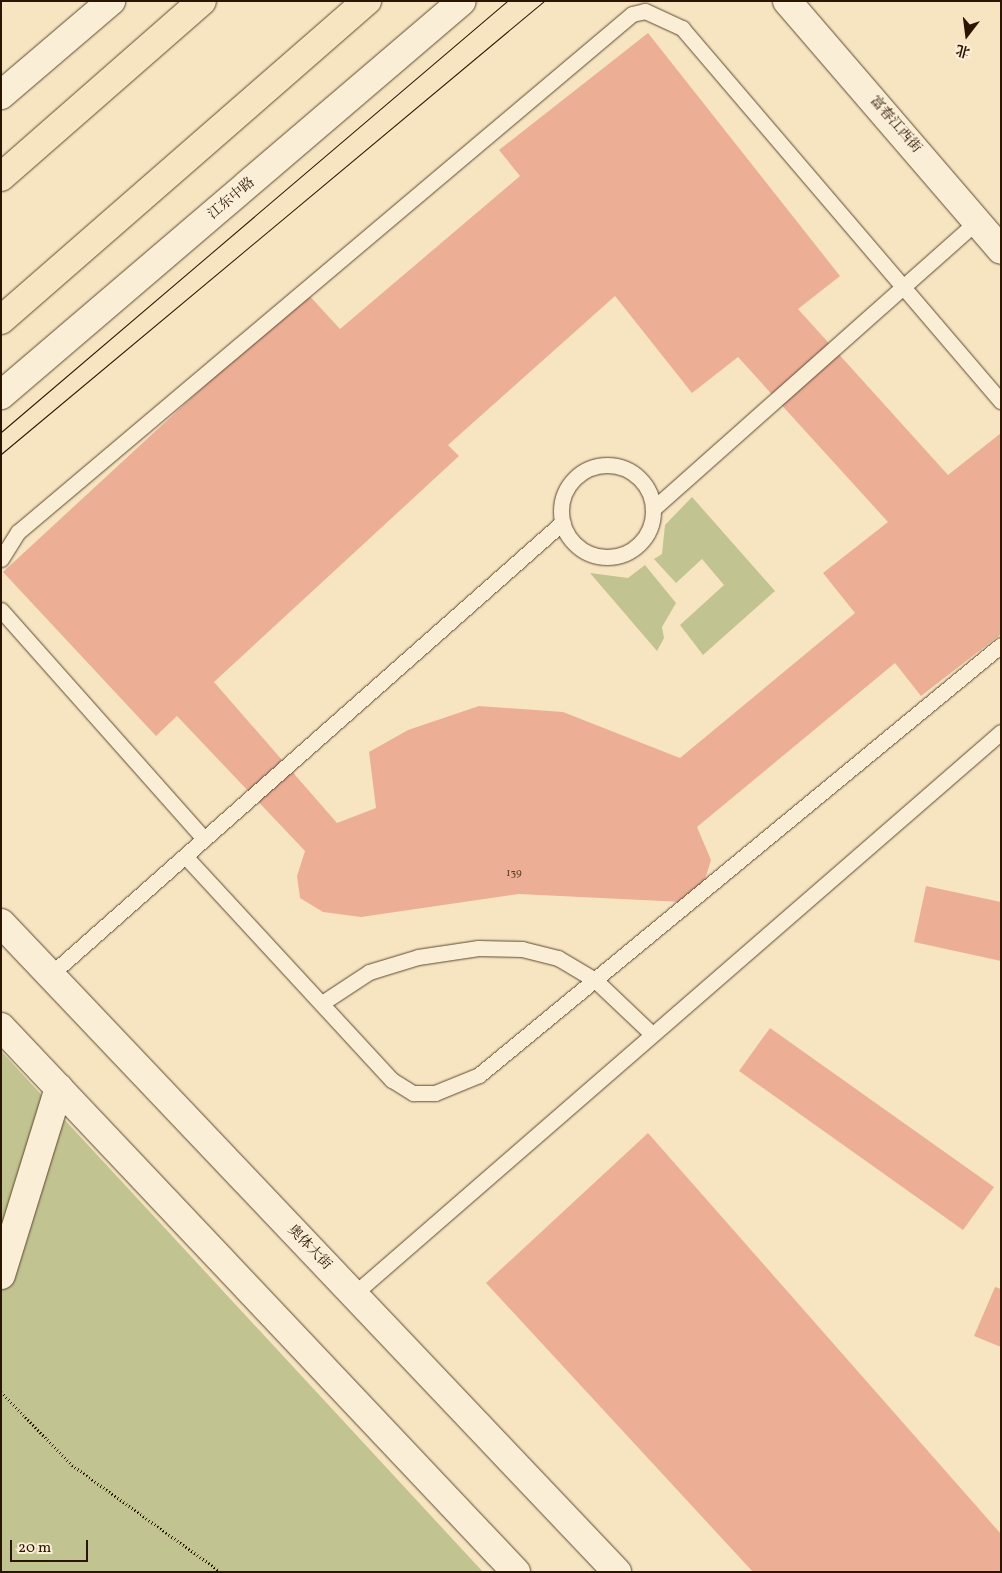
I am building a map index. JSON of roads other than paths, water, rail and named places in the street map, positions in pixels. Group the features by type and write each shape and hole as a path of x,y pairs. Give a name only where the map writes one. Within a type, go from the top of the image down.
{"main road":[{"path":"1,95 111,1"},
{"path":"1,177 202,1"},
{"path":"1,320 367,1"},
{"name":"江东中路","path":"1,395 462,1"},
{"name":"富春江西街","path":"787,1 978,220 1001,250"},
{"name":"奥体大街","path":"1,923 617,1572"},
{"path":"1,1027 516,1572"},
{"path":"1,1275 59,1088"}],"lane":[{"path":"1,559 18,532 632,14 645,11 682,28 1001,401"},
{"path":"653,510 642,481 630,471 600,465 573,479 561,507 563,522 579,547 607,556 634,548 648,530 653,510 978,220"},
{"path":"50,975 563,522"},
{"path":"1,610 204,839"},
{"path":"185,856 392,1080 413,1093 435,1093 479,1075 1001,645"},
{"path":"354,1294 1001,732"},
{"path":"322,1003 368,972 418,957 478,948 522,949 558,958 595,980 652,1034"}],"tram line":[{"path":"1,432 507,1"},
{"path":"1,454 544,1"}]}
